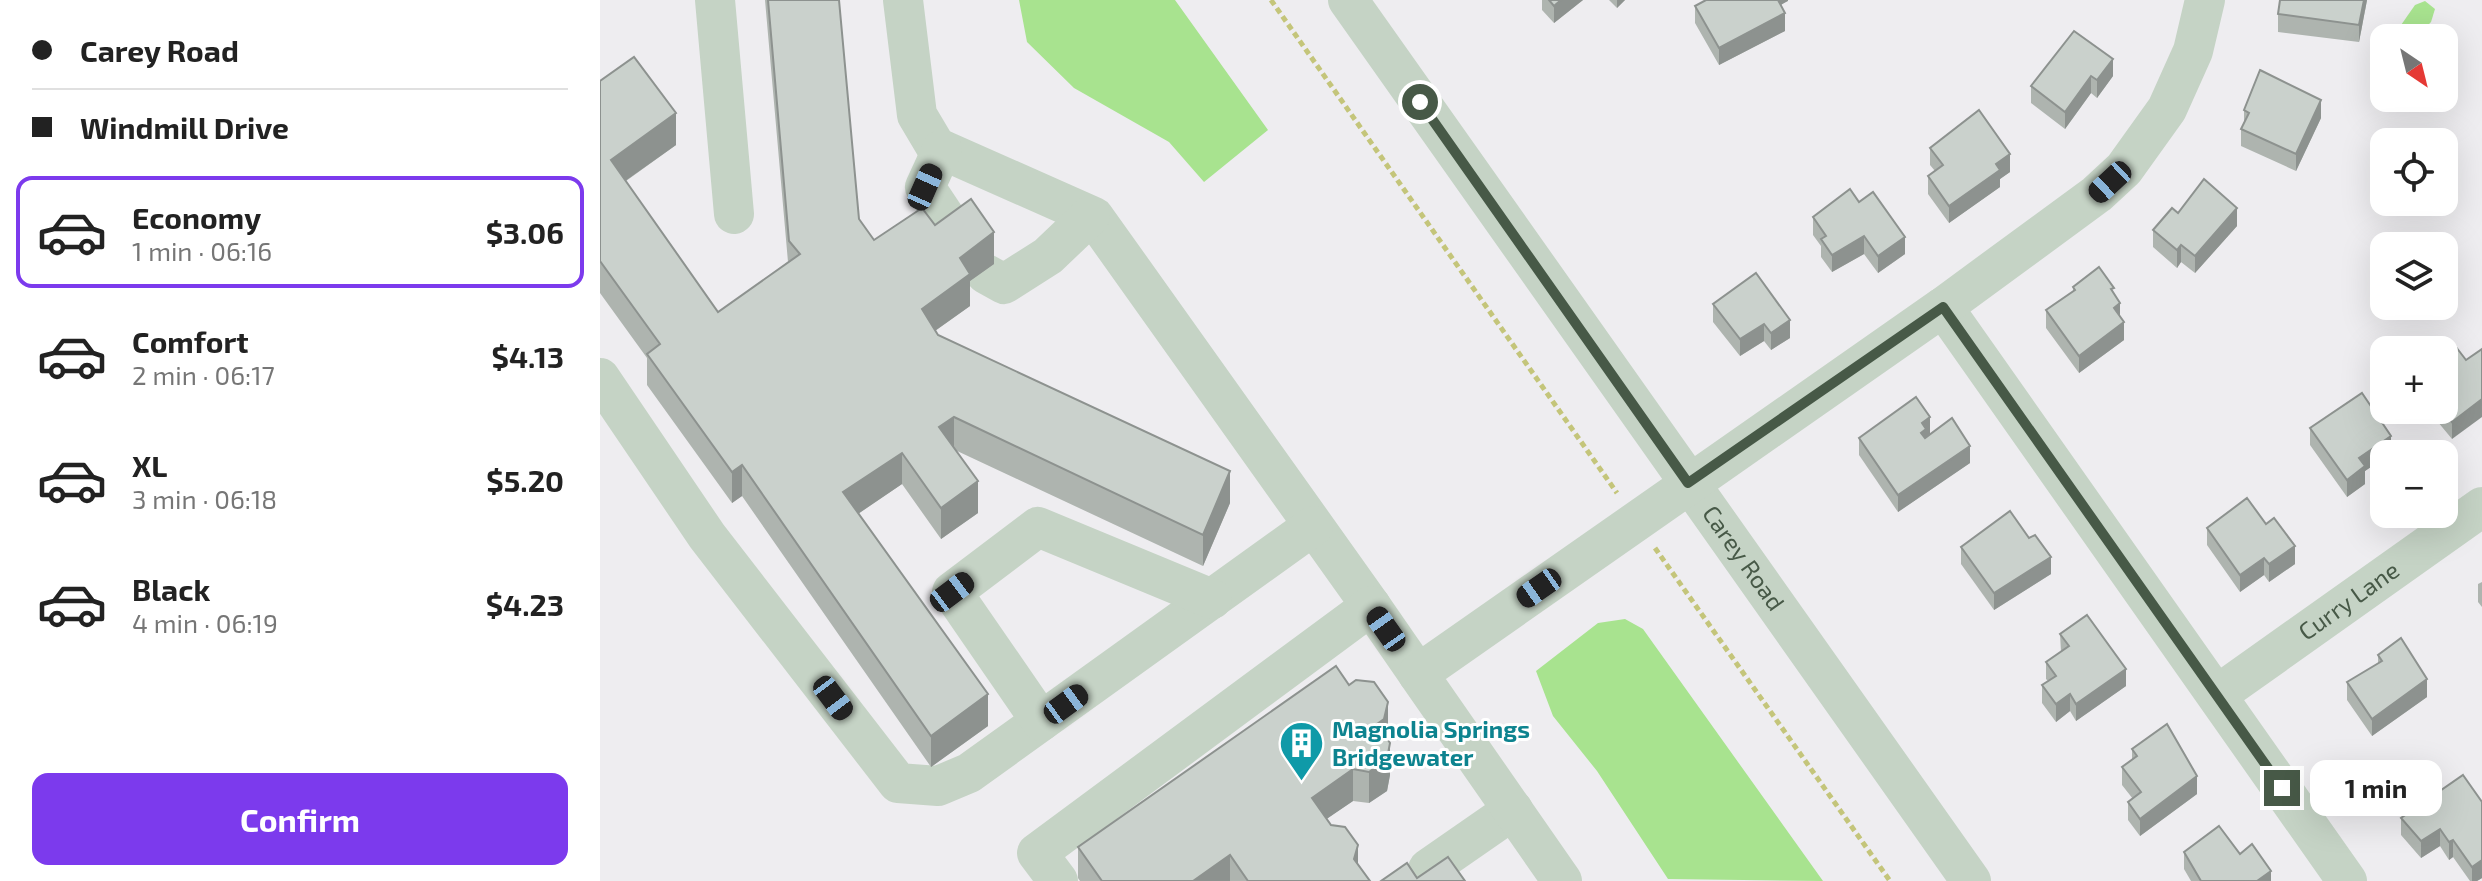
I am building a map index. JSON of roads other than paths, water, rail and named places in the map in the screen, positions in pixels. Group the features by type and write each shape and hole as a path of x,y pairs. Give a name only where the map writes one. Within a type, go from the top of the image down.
{"street":[{"path":"715,0 734,214"},
{"path":"903,0 917,115 936,147 1090,216 1133,269 1562,881"},
{"name":"Carey Road","path":"1348,0 1971,881"},
{"path":"1418,674 1943,307 2097,194 2124,169 2167,109 2193,51 2205,0"},
{"path":"942,150 925,187 957,235"},
{"path":"986,274 1004,284 1048,256 1090,216"},
{"path":"1943,307 2347,881"},
{"path":"600,378 707,536 898,783 938,786 969,773 1313,526"},
{"name":"Curry Lane","path":"2217,695 2482,507"},
{"path":"1041,721 952,592 1038,527 1212,599"},
{"path":"1058,881 1037,853 1371,606"},
{"path":"1430,881 1428,869 1513,810"}],"place":[{"name":"Magnolia Springs Bridgewater","path":"1301,783"}]}
